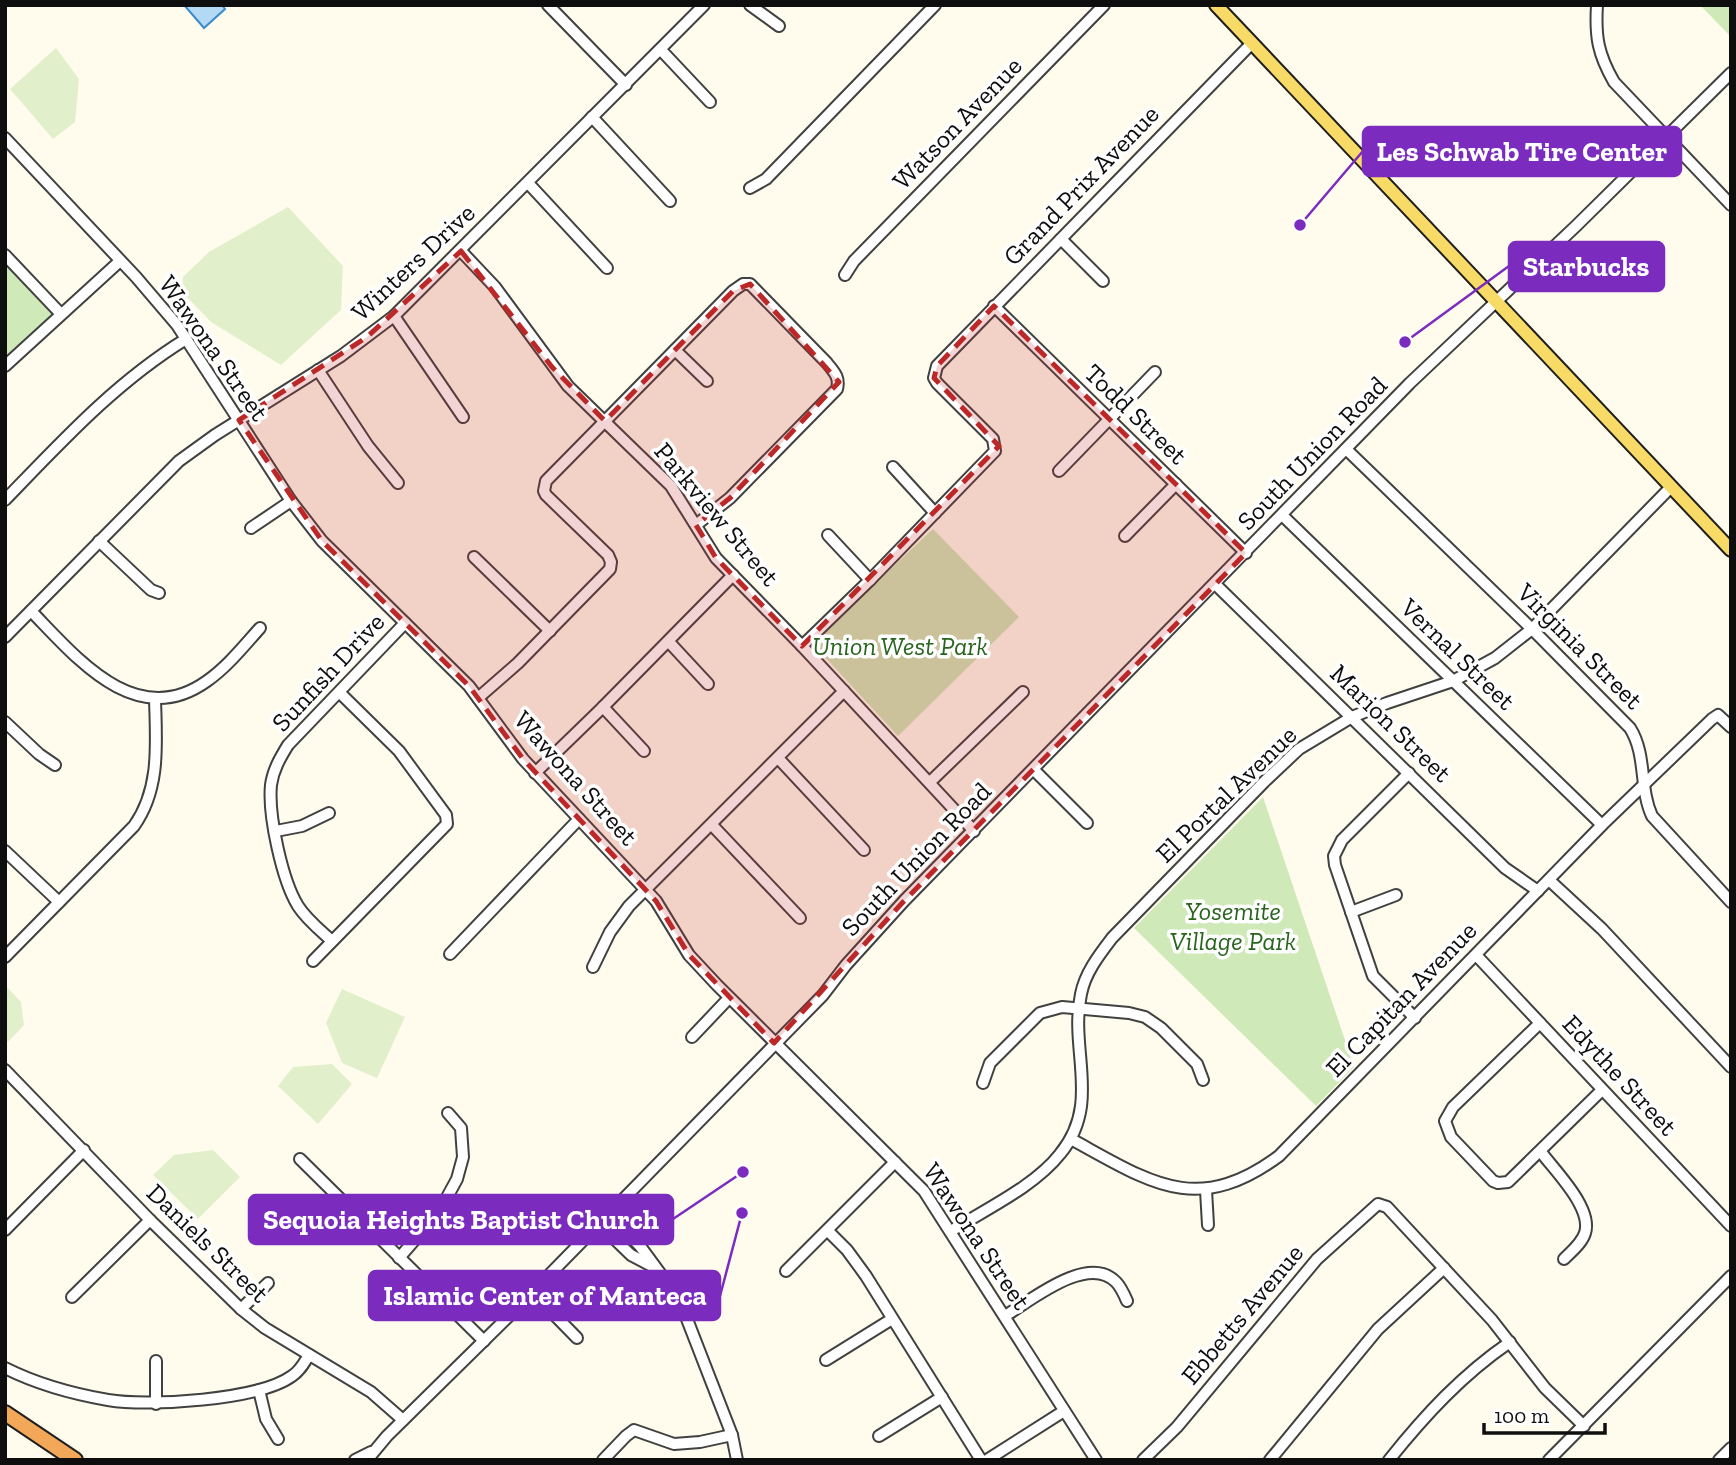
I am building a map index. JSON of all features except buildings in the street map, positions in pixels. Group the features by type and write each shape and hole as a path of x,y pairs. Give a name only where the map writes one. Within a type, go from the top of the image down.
{"highway":[{"path":"5,1413 75,1460"}],"main road":[{"path":"1216,5 1731,550"}],"street":[{"path":"548,5 626,85"},
{"name":"Winters Drive","path":"5,637 179,461 367,337 394,316 704,5"},
{"path":"750,5 779,26"},
{"path":"750,188 766,180 935,5"},
{"name":"Watson Avenue","path":"845,275 854,261 1104,5"},
{"path":"1597,5 1596,39 1605,66 1624,94 1731,205"},
{"name":"Grand Prix Avenue","path":"935,513 995,451 993,439 937,383 934,371 994,306 1252,43"},
{"path":"661,50 710,102"},
{"name":"South Union Road","path":"355,1460 369,1456 599,1224 823,995 846,965 904,901 1409,385 1731,73"},
{"path":"592,117 670,201"},
{"name":"Wawona Street","path":"5,138 120,261 186,339 291,501 322,541 478,698 514,749 656,901 689,955 924,1191 1096,1460"},
{"path":"528,183 607,268"},
{"path":"1061,239 1103,281"},
{"name":"Parkview Street","path":"461,251 495,287 552,366 671,486 716,558 974,831"},
{"path":"5,255 60,313"},
{"path":"5,366 120,261"},
{"path":"478,698 518,663 610,569 608,555 546,495 546,481 739,286 750,284 836,373 839,382 837,389 730,498 696,525"},
{"name":"Todd Street","path":"994,306 1246,553"},
{"path":"394,316 463,417"},
{"path":"5,500 77,425 118,388 155,358 186,339"},
{"path":"675,350 706,382"},
{"path":"318,370 368,446 398,483"},
{"path":"1059,471 1155,372"},
{"name":"Virginia Street","path":"1347,450 1630,728 1639,747 1647,805 1652,816 1731,902"},
{"path":"802,646 935,513 893,467"},
{"path":"1125,536 1176,484"},
{"name":"El Portal Avenue","path":"951,1231 1042,1173 1071,1139 1080,1117 1083,1094 1079,1007 1086,979 1096,959 1112,938 1299,749 1352,717 1453,681 1495,658 1532,629 1671,487"},
{"path":"251,528 291,501"},
{"name":"Vernal Street","path":"1283,516 1602,825"},
{"path":"828,535 870,580"},
{"path":"99,541 150,590 159,593"},
{"path":"474,557 550,631"},
{"path":"536,773 733,575"},
{"name":"Marion Street","path":"1215,584 1505,868 1538,891"},
{"path":"31,611 82,663 104,681 122,691 155,698 176,696 205,682 234,657 260,628"},
{"name":"Sunfish Drive","path":"332,942 307,918 292,895 282,867 271,807 271,785 279,760 301,730 340,693 405,623"},
{"path":"669,642 708,684"},
{"path":"593,967 610,932 645,889 844,691"},
{"path":"930,782 1023,691"},
{"path":"313,961 447,824 446,815 399,751 340,693"},
{"path":"5,957 134,826 144,812 154,774 155,698"},
{"path":"603,707 644,751"},
{"name":"El Capitan Avenue","path":"1071,1139 1134,1173 1165,1184 1206,1190 1245,1178 1279,1156 1602,825 1712,719 1718,715 1731,727"},
{"path":"5,722 38,754 55,765"},
{"path":"778,758 864,850"},
{"path":"1034,770 1087,823"},
{"path":"1409,773 1337,847 1335,865 1373,976 1415,1018"},
{"path":"276,831 302,826 329,813"},
{"path":"450,954 579,819"},
{"path":"712,825 800,918"},
{"path":"5,850 59,902"},
{"path":"1549,880 1602,929 1731,1068"},
{"path":"1352,912 1396,895"},
{"name":"Edythe Street","path":"1476,955 1731,1226"},
{"path":"692,1037 729,998"},
{"path":"983,1083 990,1063 1040,1013 1062,1007 1145,1017 1161,1028 1197,1064 1203,1080"},
{"path":"1540,1023 1453,1107 1445,1121 1451,1137 1488,1176 1498,1183 1508,1182 1602,1090"},
{"name":"Daniels Street","path":"5,1070 150,1220 241,1309 265,1328 371,1392 403,1420"},
{"path":"5,1087 14,1079"},
{"path":"399,1258 439,1212 457,1179 463,1157 461,1128 448,1112"},
{"path":"5,1230 84,1150"},
{"path":"1541,1152 1581,1205 1586,1218 1584,1236 1564,1259"},
{"path":"300,1158 484,1341"},
{"path":"786,1271 895,1162"},
{"path":"1206,1190 1209,1225"},
{"name":"Ebbetts Avenue","path":"1143,1460 1177,1427 1317,1259 1374,1206 1381,1204 1387,1207 1444,1268"},
{"path":"608,1214 640,1246 652,1266 671,1288 685,1314 732,1435 737,1460"},
{"path":"72,1297 150,1220"},
{"path":"599,1224 631,1255 652,1266"},
{"path":"828,1231 848,1250 866,1276 981,1460"},
{"path":"1270,1460 1378,1329 1444,1268 1510,1342 1545,1388 1584,1426"},
{"path":"1005,1316 1079,1274 1103,1274 1115,1280 1127,1301"},
{"path":"1549,1460 1731,1276"},
{"path":"241,1309 268,1283"},
{"path":"532,1292 577,1338"},
{"path":"826,1360 892,1319"},
{"path":"1389,1460 1443,1396 1488,1357 1510,1342"},
{"path":"5,1368 76,1394 110,1401 156,1404 259,1390 281,1383 292,1377 309,1355"},
{"path":"156,1360 156,1404"},
{"path":"259,1390 266,1419 278,1439"},
{"path":"880,1436 942,1397"},
{"path":"987,1460 1064,1411"},
{"path":"603,1460 634,1430 674,1444 732,1435"},
{"path":"1719,1460 1731,1448"}],"highlighted area":[{"path":"461,251 552,367 605,421 733,291 750,284 839,382 730,498 696,525 716,558 802,646 999,446 934,378 937,366 994,306 1246,553 904,901 774,1043 689,955 656,901 523,759 469,686 322,541 239,420 367,337"}],"green space":[{"path":"1700,5 1731,5 1731,37"},
{"path":"56,48 79,79 75,122 53,139 10,89"},
{"path":"288,207 343,266 341,310 281,365 211,322 183,293 183,277 209,252"},
{"path":"5,255 60,313 5,366"},
{"name":"Union West Park","path":"933,529 1019,617 898,736 812,643"},
{"name":"Yosemite Village Park","path":"1263,797 1354,1067 1316,1106 1134,928"},
{"path":"5,985 21,1002 24,1025 8,1042 5,1039"},
{"path":"342,989 405,1017 377,1078 342,1063 326,1023"},
{"path":"332,1064 352,1084 318,1124 278,1086 293,1067"},
{"path":"213,1150 240,1177 198,1219 153,1175 174,1155"}],"water":[{"path":"184,5 222,5 225,9 204,28"}],"place":[{"name":"Les Schwab Tire Center","path":"1300,225"},
{"name":"Starbucks","path":"1405,342"},
{"name":"Sequoia Heights Baptist Church","path":"743,1172"},
{"name":"Islamic Center of Manteca","path":"742,1213"}]}
